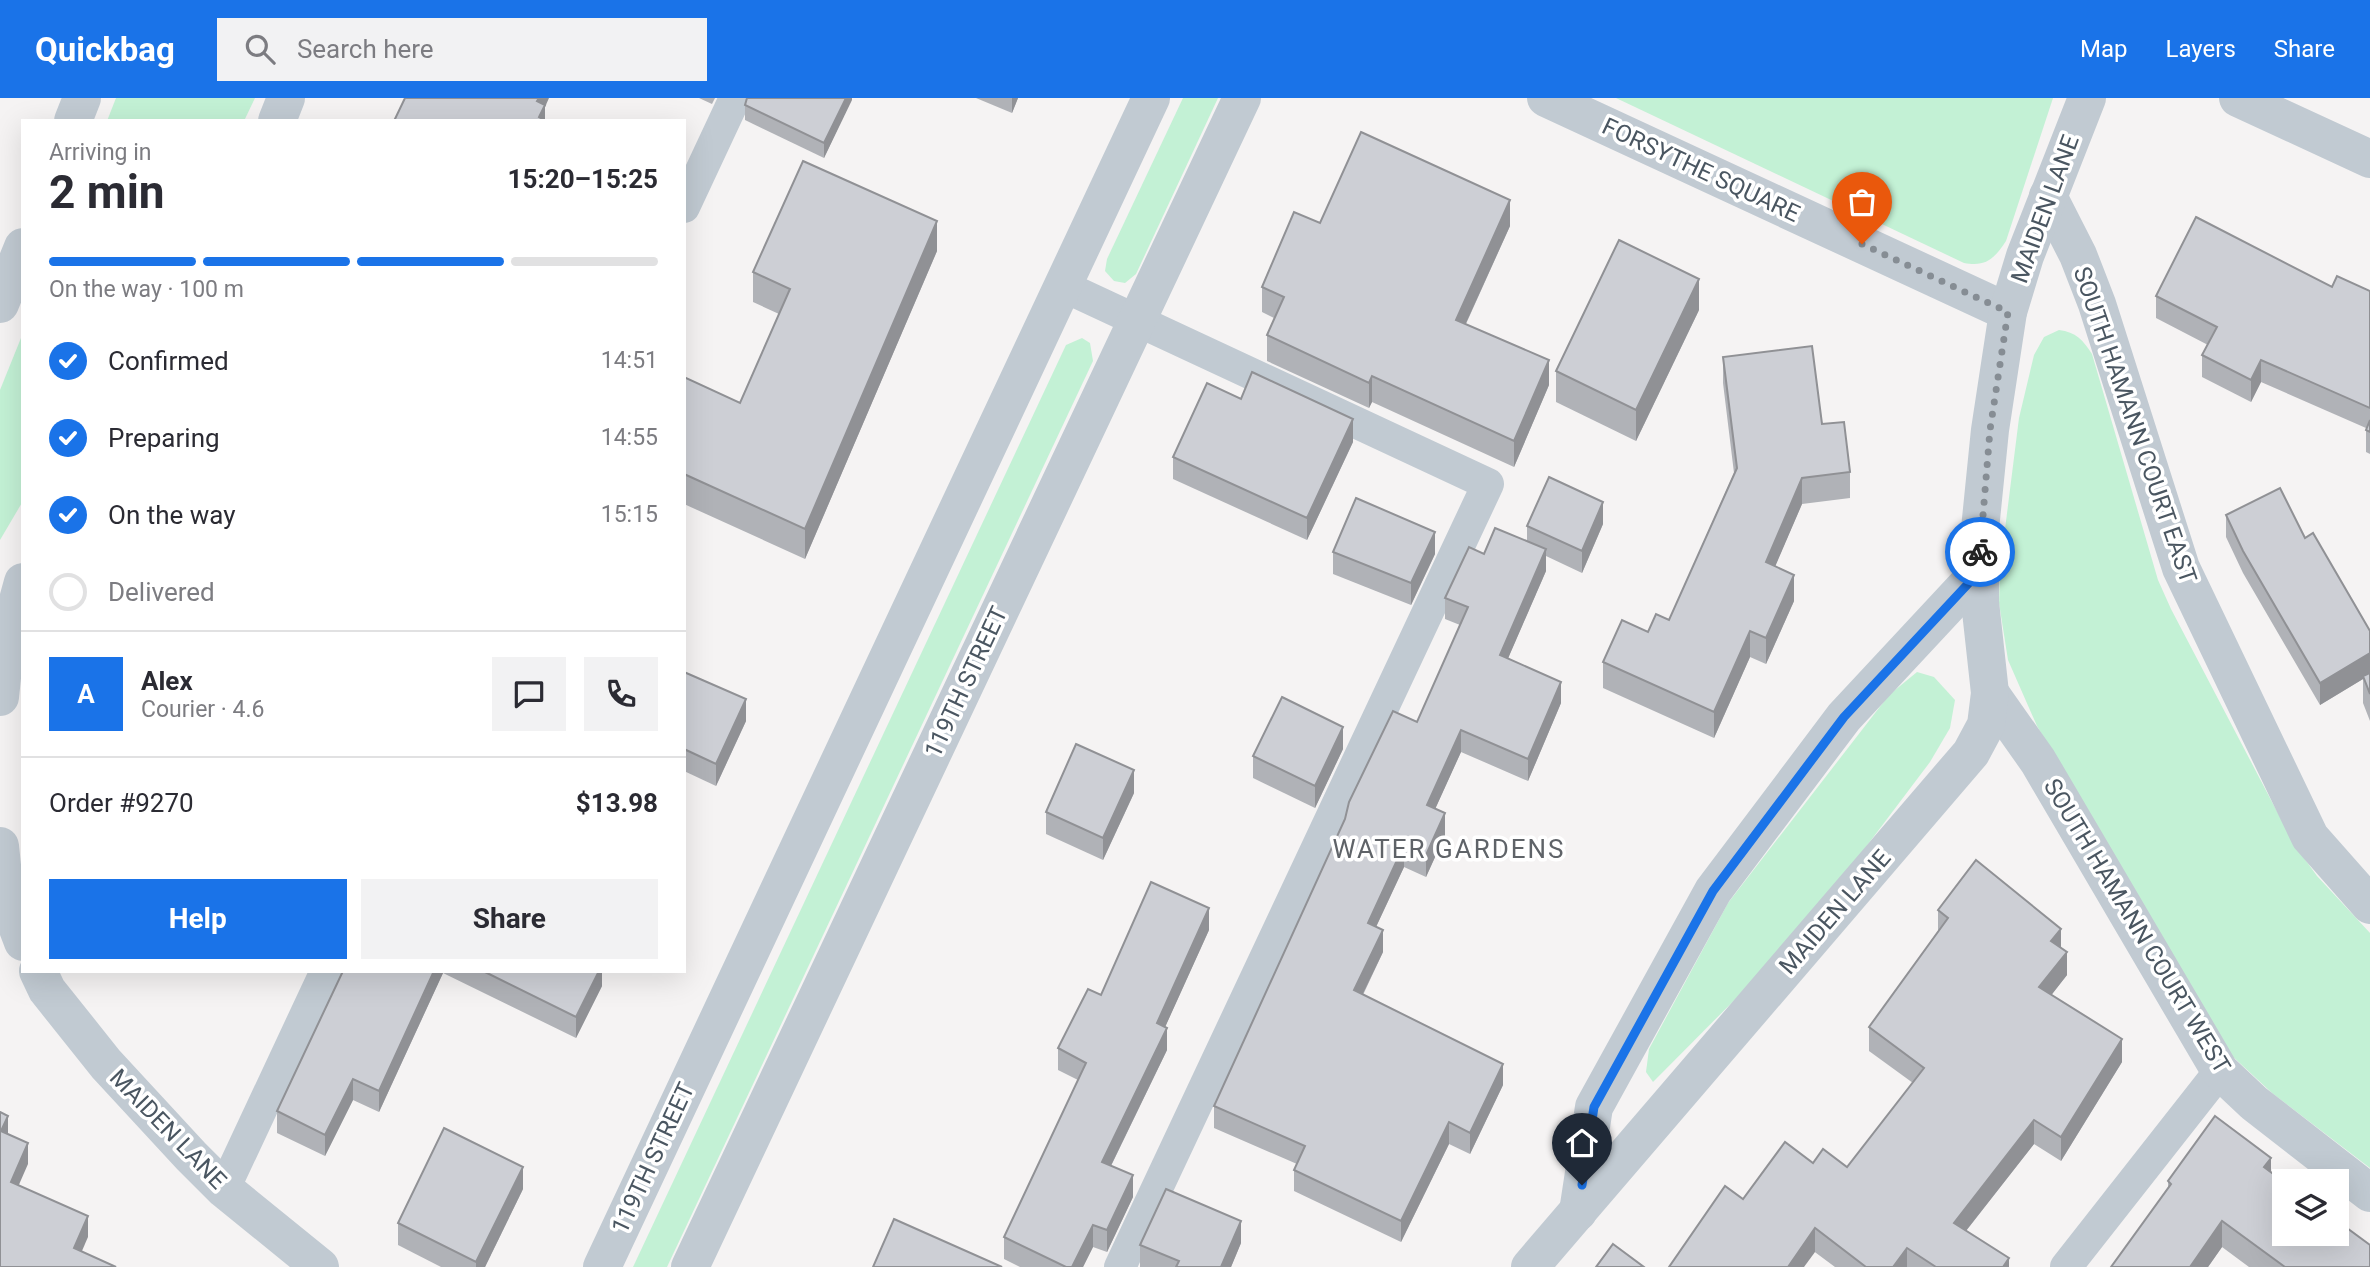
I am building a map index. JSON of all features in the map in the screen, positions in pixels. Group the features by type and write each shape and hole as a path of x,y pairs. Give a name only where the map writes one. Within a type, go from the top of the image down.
{"street":[{"path":"74,119 82,98"},
{"path":"278,119 286,98"},
{"name":"119TH STREET","path":"602,1267 1151,98"},
{"name":"119TH STREET","path":"690,1267 1242,98"},
{"name":"FORSYTHE SQUARE","path":"1546,98 2008,312"},
{"name":"MAIDEN LANE","path":"1530,1267 1971,753 1986,725 1990,693 1980,602 1980,529 1990,430 2008,312 2025,256 2087,98"},
{"path":"2238,98 2370,159"},
{"name":"SOUTH HAMANN COURT EAST","path":"2048,196 2078,256 2097,304 2181,568 2310,837 2370,905"},
{"path":"0,304 21,252"},
{"path":"1578,1212 1594,1107 1713,891 1844,717 1980,571"},
{"path":"2,674 21,591"},
{"name":"SOUTH HAMANN COURT WEST","path":"1990,693 2038,761 2220,1071 2254,1103 2370,1193"},
{"path":"0,846 5,895 21,937"},
{"name":"MAIDEN LANE","path":"39,973 47,990 106,1064 224,1189 320,1267"}],"lane":[{"path":"686,203 735,98"},
{"path":"1063,286 1488,484 1120,1267"},
{"path":"224,1189 326,973"},
{"path":"2066,1267 2220,1071"}],"green space":[{"path":"116,98 255,98 245,119 108,119"},
{"path":"1183,98 1218,98 1136,274 1125,283 1114,281 1105,271 1107,259"},
{"path":"1616,98 2053,98 2006,241 1989,260 1972,264 1964,263"},
{"path":"2059,330 2078,338 2092,354 2158,580 2171,609 2294,844 2317,876 2370,933 2370,1168 2272,1093 2230,1054 2037,726 2008,660 1999,603 2000,569 2019,418 2034,355 2044,337"},
{"path":"21,338 21,504 0,540 0,390"},
{"path":"1082,338 1090,343 1093,361 667,1267 633,1267 1066,345"},
{"path":"1917,672 1934,677 1955,700 1950,728 1930,762 1801,933 1653,1082 1646,1072 1649,1049 1728,903 1889,695"}],"building":[{"path":"405,98 539,98 537,101 545,105 539,117 542,119 395,119"},
{"path":"747,98 846,98 824,143 745,105"},
{"path":"1361,132 1510,200 1456,320 1549,360 1514,441 1372,376 1369,383 1267,335 1284,297 1262,287 1294,212 1320,223"},
{"path":"803,161 937,221 805,529 686,475 686,378 740,403 790,289 753,272"},
{"path":"2196,217 2332,287 2337,276 2370,291 2370,408 2261,360 2251,380 2202,355 2217,327 2156,296"},
{"path":"1619,240 1699,279 1636,410 1556,371"},
{"path":"1812,346 1822,424 1844,422 1850,472 1802,478 1766,562 1794,575 1766,638 1750,631 1714,712 1603,662 1622,620 1648,632 1656,614 1669,620 1737,468 1723,357"},
{"path":"1252,372 1353,419 1307,518 1173,457 1207,383 1241,399"},
{"path":"1549,477 1603,502 1582,551 1527,526"},
{"path":"2280,488 2305,538 2313,533 2370,631 2370,653 2320,683 2243,551 2226,515"},
{"path":"1356,498 1435,532 1411,583 1333,552"},
{"path":"1495,528 1546,549 1500,655 1561,682 1528,759 1461,730 1427,805 1445,813 1426,855 1404,845 1368,923 1383,930 1354,990 1503,1064 1470,1133 1449,1122 1401,1221 1294,1170 1305,1146 1214,1106 1345,819 1349,802 1393,711 1417,722 1468,607 1445,598 1469,547 1484,554"},
{"path":"686,673 746,699 716,764 686,750"},
{"path":"2370,673 2370,694 2363,676"},
{"path":"1282,697 1343,727 1315,786 1253,756"},
{"path":"1076,744 1134,770 1103,838 1046,812"},
{"path":"1976,860 2061,929 2051,941 2067,952 2039,987 2122,1039 2061,1137 2034,1120 1954,1223 2009,1258 2003,1267 1936,1267 1907,1248 1893,1267 1866,1267 1815,1228 1788,1267 1669,1267 1725,1186 1743,1199 1785,1142 1813,1163 1823,1149 1847,1167 1924,1068 1869,1027 1948,918 1938,910"},
{"path":"1151,882 1209,908 1157,1023 1167,1028 1102,1162 1133,1175 1107,1230 1093,1225 1072,1267 1066,1267 1004,1237 1086,1063 1058,1048 1088,989 1101,995"},
{"path":"342,973 433,973 379,1091 353,1079 325,1135 277,1111"},
{"path":"487,973 598,973 576,1017"},
{"path":"0,1112 8,1116 1,1131 28,1143 11,1182 88,1216 74,1248 116,1267 0,1267"},
{"path":"2215,1116 2271,1158 2264,1167 2272,1173 2272,1246 2349,1246 2349,1230 2370,1245 2370,1267 2285,1267 2222,1221 2190,1267 2111,1267 2171,1184 2168,1181"},
{"path":"444,1128 523,1167 476,1262 398,1223"},
{"path":"1166,1189 1241,1221 1221,1267 1176,1267 1179,1261 1140,1245"},
{"path":"894,1219 1002,1267 873,1267"},
{"path":"1613,1244 1644,1267 1596,1267"}],"way so far":[{"path":"1862,244 2008,312 1990,430 1980,552"}],"district":[{"name":"WATER GARDENS","path":"1449,849"}],"route":[{"path":"1582,1185 1594,1107 1713,891 1844,717 1980,571 1980,552"}]}
